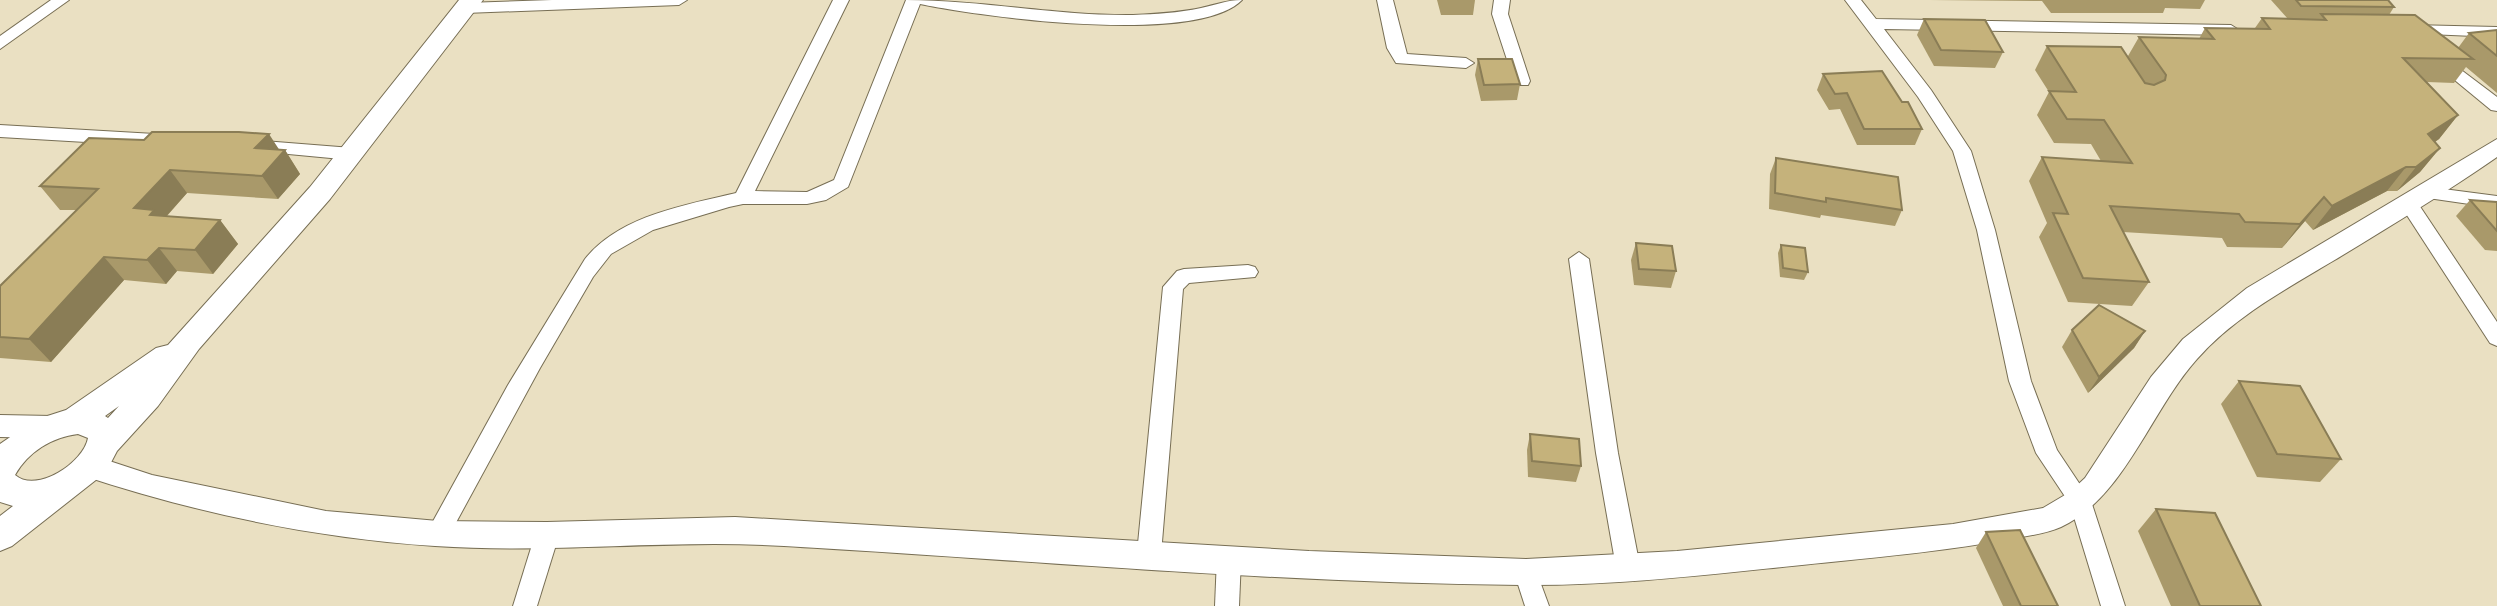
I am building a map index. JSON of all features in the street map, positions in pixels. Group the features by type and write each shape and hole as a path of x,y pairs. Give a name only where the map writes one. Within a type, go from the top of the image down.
{"main road":[{"path":"0,536 87,464 147,397 188,341 289,230 352,154 468,4"},
{"path":"63,425 98,426 105,432 87,464 42,493 22,495 6,490 0,470 22,443 63,425 188,341"}],"street":[{"path":"0,44 61,0"},
{"path":"468,4 679,0"},
{"path":"743,198 841,0"},
{"path":"438,534 482,450 596,259 627,234 653,223 743,198 818,198 831,193 842,183 862,139 914,0"},
{"path":"924,0 1039,16 1129,19 1202,13 1234,0"},
{"path":"1385,0 1393,40 1402,59 1466,63"},
{"path":"1502,0 1500,14 1522,81"},
{"path":"1853,0 1925,94 1962,151 1986,230 2020,381 2047,453 2080,501 2113,606"},
{"path":"1872,24 2096,34 2244,31"},
{"path":"2497,32 2397,27 2497,106"},
{"path":"0,131 196,142"},
{"path":"227,143 352,154"},
{"path":"87,464 152,487 243,508 326,523 438,534 547,535 735,530 1426,570 1526,572 1628,567 1965,535 2049,519 2080,501 2095,486 2161,384 2192,346 2265,289 2418,198 2497,146"},
{"path":"2418,198 2497,202"},
{"path":"2418,198 2497,338"},
{"path":"1579,259 1607,453 1628,567"},
{"path":"1149,554 1173,287 1184,276 1248,272"},
{"path":"0,426 63,425"},
{"path":"525,606 547,535"},
{"path":"1227,606 1229,558"},
{"path":"1526,572 1537,606"}],"building":[{"path":"2296,0 2388,0 2394,7 2301,6"},
{"path":"2321,14 2415,15 2473,59 2403,58 2458,115 2428,134 2440,148 2416,167 2406,167 2332,206 2324,197 2300,224 2245,222 2239,214 2110,206 2149,282 2083,278 2053,213 2068,214 2042,157 2132,163 2104,120 2067,119 2049,91 2076,92 2047,46 2121,47 2145,83 2154,85 2165,80 2166,75 2139,37 2214,39 2205,28 2270,29 2262,18 2326,20"},
{"path":"1924,19 1985,20 2003,52 1941,50"},
{"path":"2497,30 2497,56 2469,33"},
{"path":"1478,59 1512,59 1520,84 1484,85"},
{"path":"1882,71 1902,102 1908,102 1922,129 1864,129 1847,93 1835,94 1823,74"},
{"path":"152,132 269,134 255,148 285,150 262,176 170,170 134,208 154,210 150,215 220,220 195,250 159,248 147,260 104,257 29,339 0,337 0,286 98,189 40,186 89,138 144,140"},
{"path":"1776,158 1898,177 1902,210 1775,193"},
{"path":"2470,200 2497,202 2497,231"},
{"path":"1636,243 1672,246 1676,271 1639,269"},
{"path":"1781,245 1805,248 1808,272 1783,268"},
{"path":"2099,305 2145,331 2099,377 2072,330"},
{"path":"2239,381 2300,386 2341,459 2277,454"},
{"path":"1530,434 1579,439 1581,466 1532,461"},
{"path":"2156,509 2215,513 2261,606 2200,606"},
{"path":"2020,530 2058,606 2021,606 1986,532"}]}
